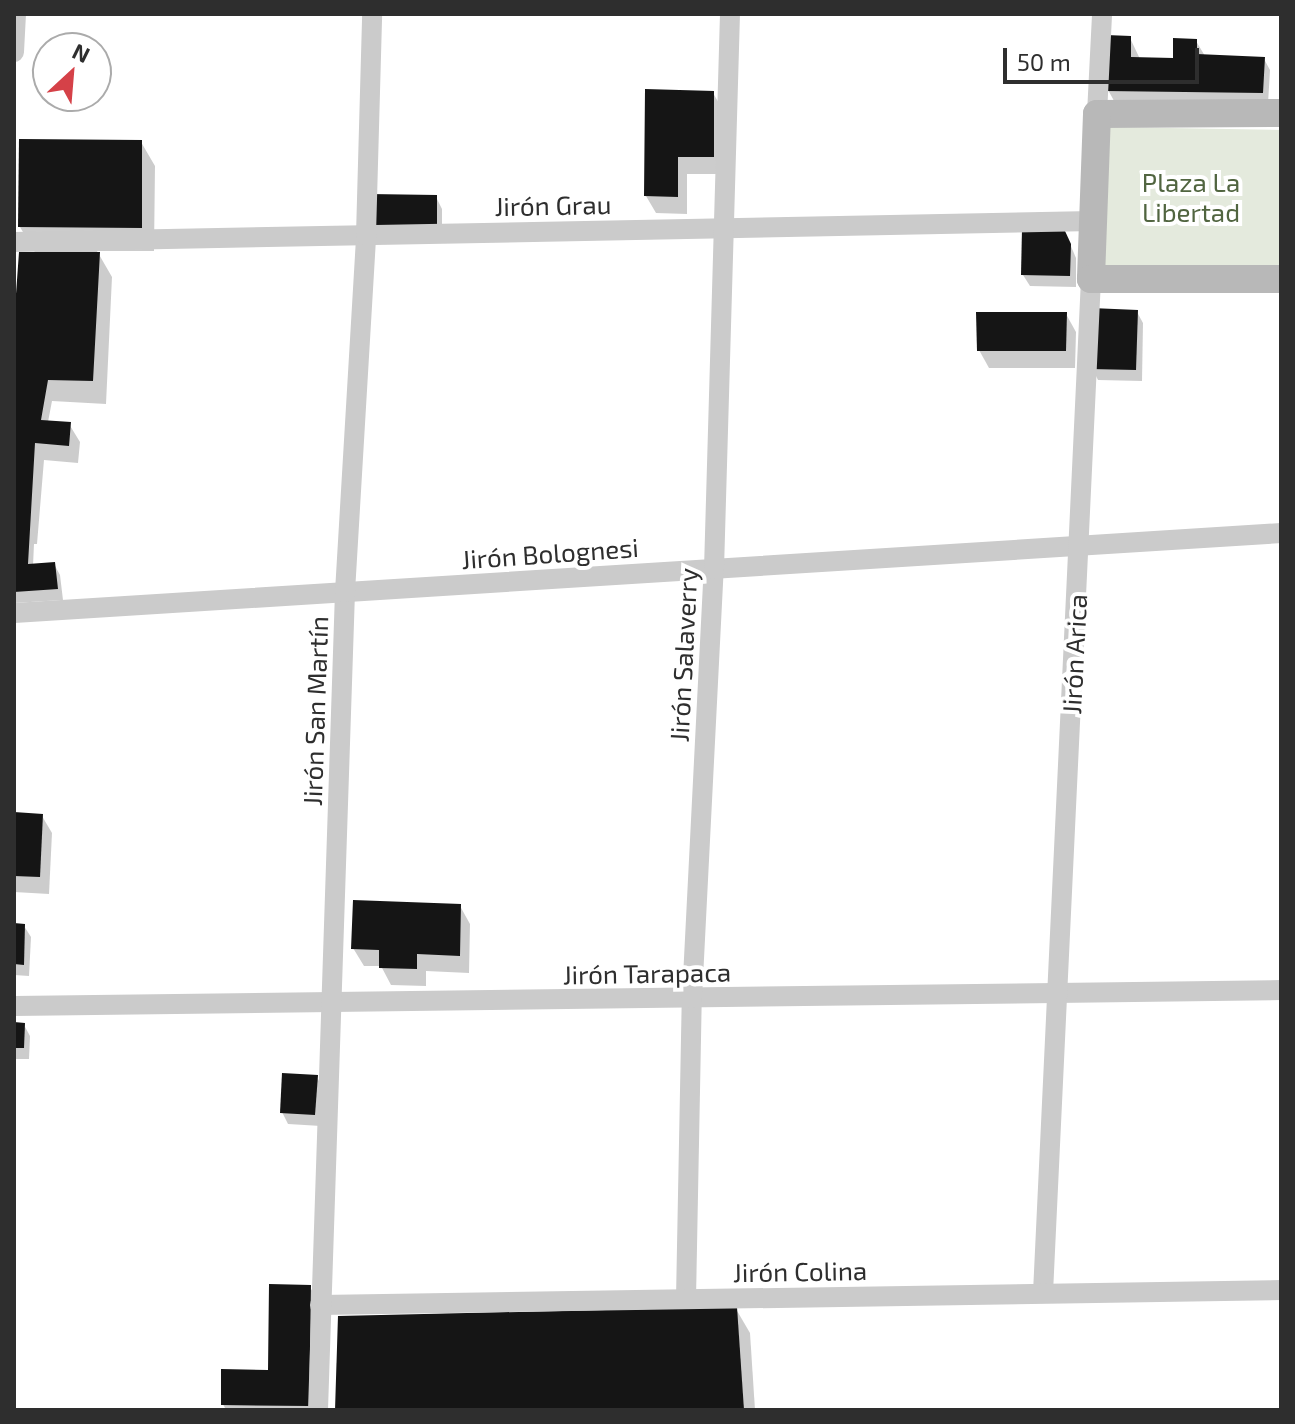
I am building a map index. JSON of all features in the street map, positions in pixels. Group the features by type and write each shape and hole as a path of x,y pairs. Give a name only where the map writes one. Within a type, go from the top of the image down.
{"main road":[{"path":"1097,114 1281,113"},
{"name":"Jirón Arica","path":"1091,279 1097,114"},
{"path":"1091,279 1281,279"}],"street":[{"path":"14,52 16,14"},
{"name":"Jirón San Martín","path":"318,1410 345,592 366,235 372,14"},
{"name":"Jirón Salaverry","path":"686,1299 692,998 714,569 721,228 730,14"},
{"name":"Jirón Arica","path":"1097,114 1102,14"},
{"name":"Jirón Grau","path":"14,242 1093,221"},
{"name":"Jirón Arica","path":"1043,1293 1091,279"},
{"name":"Jirón Bolognesi","path":"14,613 1281,533"},
{"name":"Jirón Tarapaca","path":"14,1006 1281,990"},
{"name":"Jirón Colina","path":"320,1305 1281,1290"}],"green space":[{"name":"Plaza La Libertad","path":"1110,127 1281,130 1281,265 1102,267"}],"building":[{"path":"1106,35 1131,36 1131,57 1173,58 1173,38 1197,39 1197,54 1265,57 1263,93 1106,91"},
{"path":"645,89 714,91 714,157 678,157 678,197 644,196"},
{"path":"19,139 142,140 142,228 18,227"},
{"path":"369,194 437,195 437,227 369,226"},
{"path":"1022,229 1065,231 1071,244 1070,276 1021,275"},
{"path":"19,252 100,252 93,381 48,380 41,420 71,422 69,446 35,443 28,564 55,562 58,589 14,592 14,322"},
{"path":"1091,308 1138,310 1136,370 1090,369"},
{"path":"976,312 1067,312 1066,351 977,351"},
{"path":"14,812 43,814 40,877 14,876"},
{"path":"353,900 461,904 460,956 417,954 417,969 379,968 379,950 351,949"},
{"path":"14,923 25,924 24,965 14,964"},
{"path":"14,1022 25,1023 24,1048 14,1048"},
{"path":"282,1073 318,1075 315,1115 280,1113"},
{"path":"269,1284 311,1285 309,1406 221,1405 221,1369 268,1370"},
{"path":"737,1307 744,1410 335,1410 338,1316"}]}
